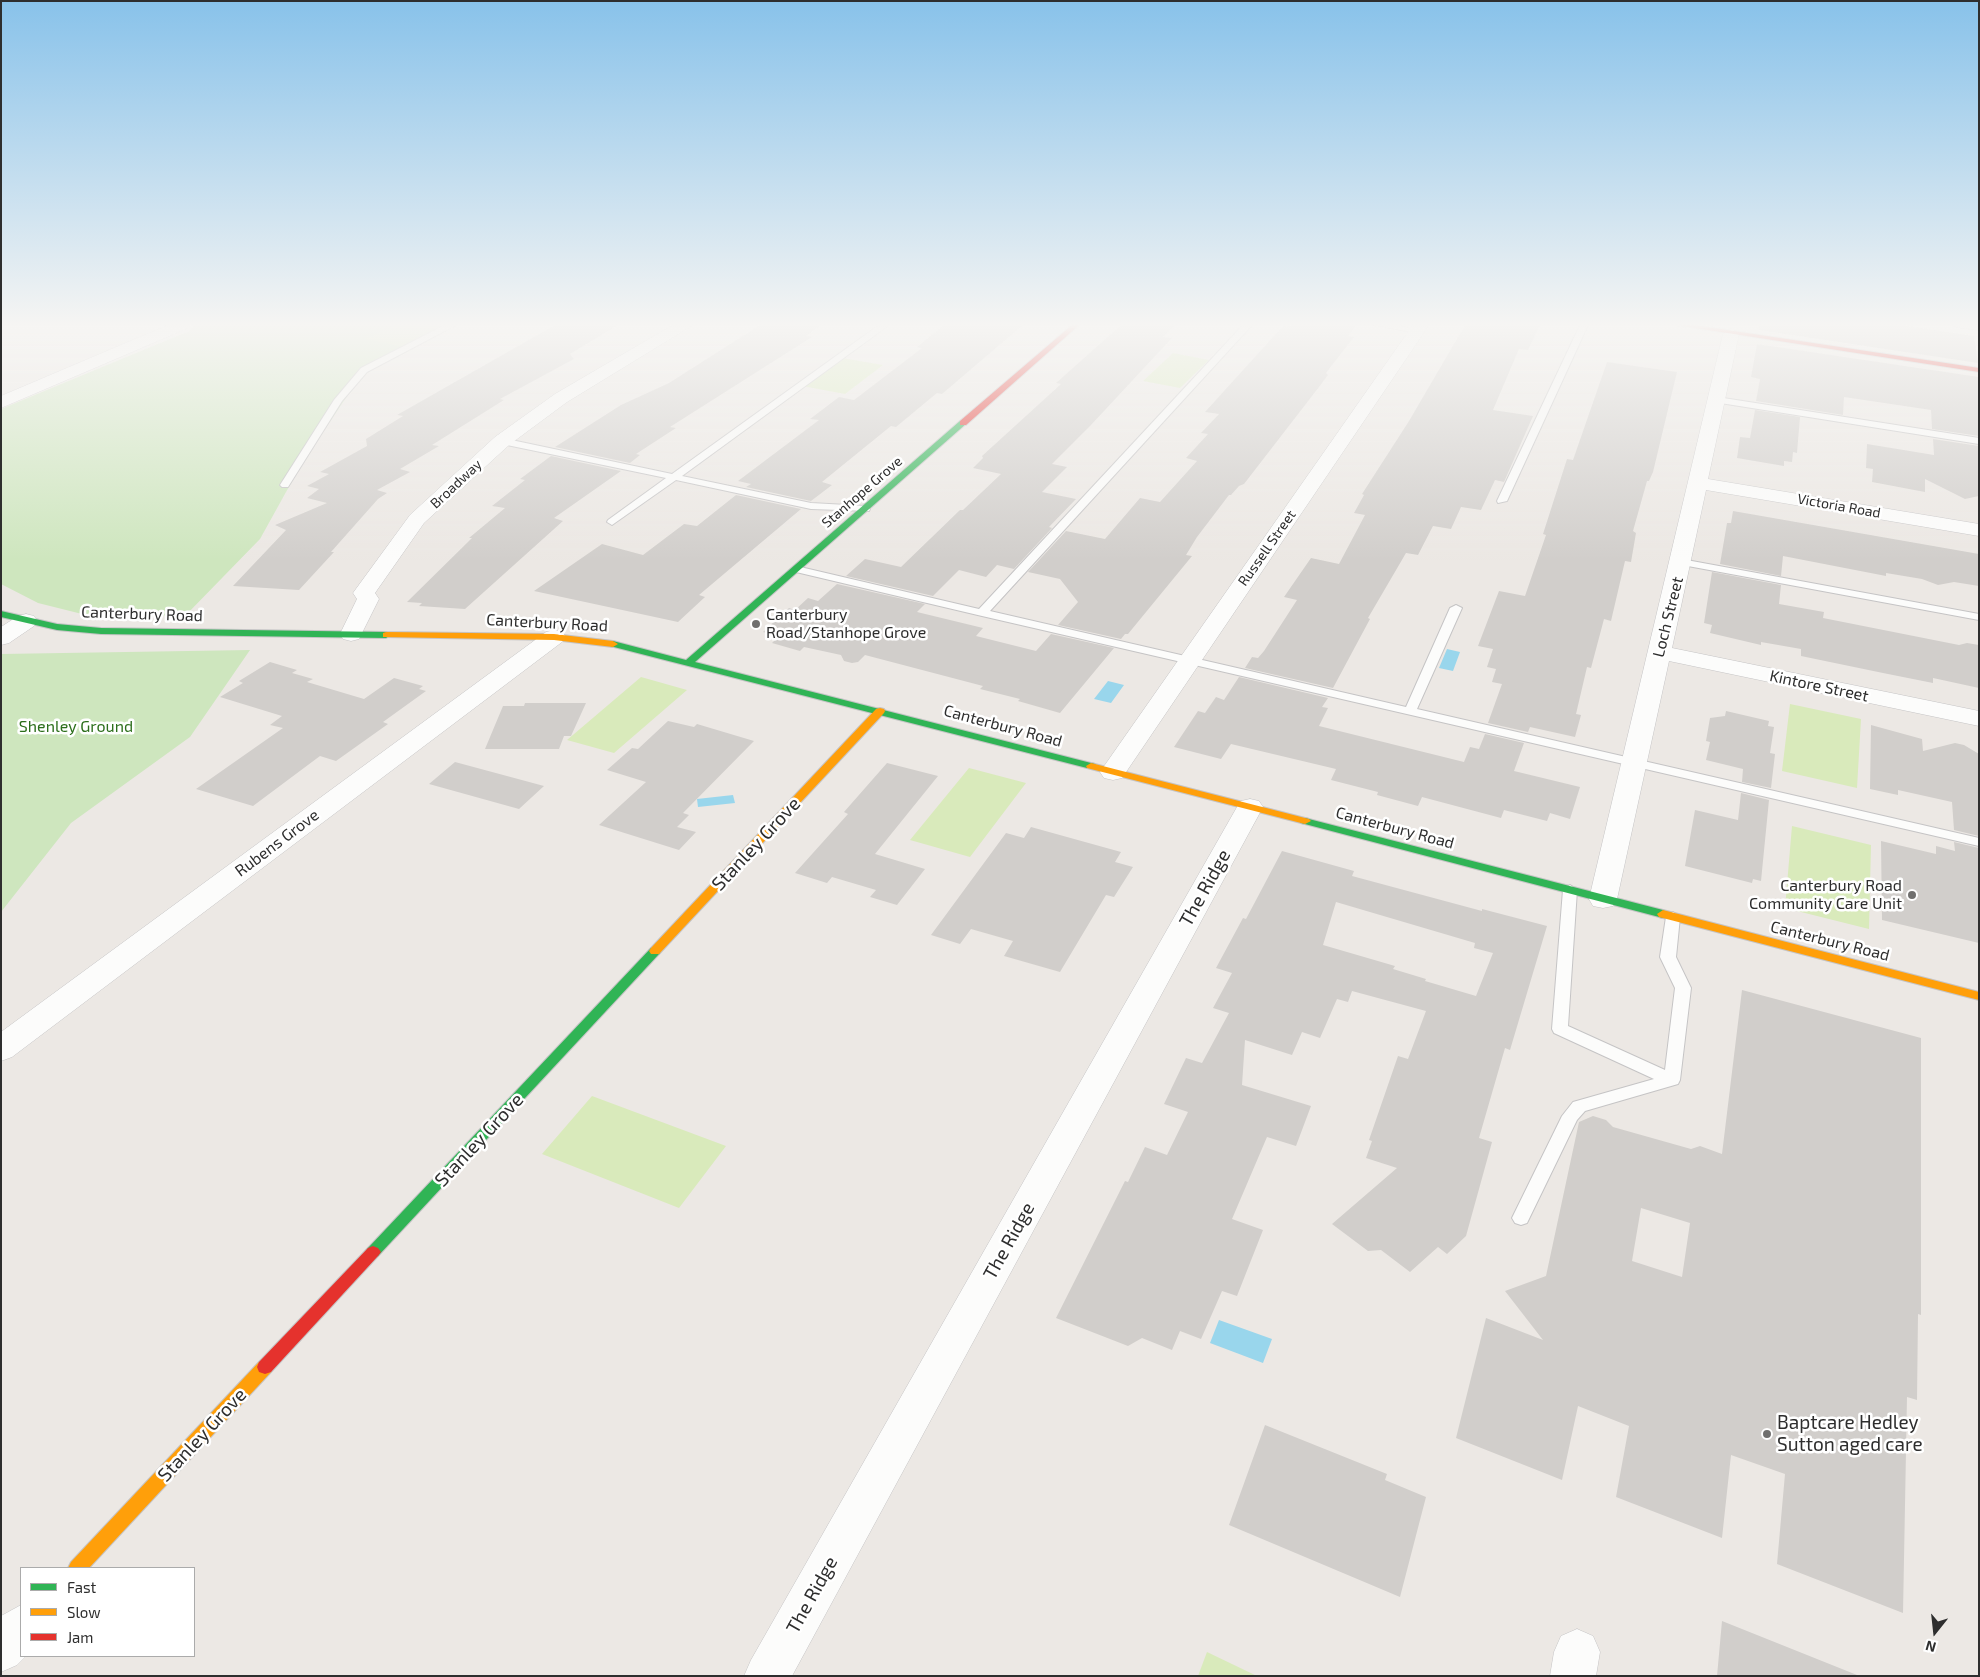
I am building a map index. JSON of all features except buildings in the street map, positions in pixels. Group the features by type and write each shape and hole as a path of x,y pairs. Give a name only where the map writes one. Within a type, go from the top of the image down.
{"main road":[{"name":"Stanhope Grove","path":"690,661 987,403"},
{"name":"Canterbury Road","path":"1,614 57,627 101,631 554,637 624,645 1979,996"},
{"name":"Stanley Grove","path":"78,1567 880,711"}],"street":[{"name":"Broadway","path":"351,634 368,599 364,593 417,519 502,440 554,403"},
{"name":"Russell Street","path":"1113,772 1367,403"},
{"name":"Loch Street","path":"1603,899 1681,562 1715,403"},
{"name":"Victoria Road","path":"1699,482 1979,530"},
{"path":"1,638 26,621"},
{"name":"Rubens Grove","path":"1,1049 554,637"},
{"name":"Kintore Street","path":"1659,652 1979,719"},
{"name":"The Ridge","path":"767,1676 1250,807"},
{"path":"1,1649 20,1629"}],"lane":[{"path":"285,485 336,403"},
{"path":"612,522 775,403"},
{"path":"982,613 1176,403"},
{"path":"1502,501 1548,403"},
{"path":"1737,403 1979,441"},
{"path":"502,440 674,475 811,506 866,509"},
{"path":"1681,562 1979,618"},
{"path":"796,569 1189,662 1979,842"},
{"path":"1410,712 1456,608"},
{"path":"1570,890 1560,1029 1672,1080"},
{"path":"1672,1080 1683,988 1668,956 1673,917"},
{"path":"1521,1218 1570,1116 1579,1106 1672,1080"}],"green space":[{"path":"15,403 342,403 301,465 260,539 185,616 82,614 38,603 1,584 1,409"},
{"name":"Shenley Ground","path":"250,650 190,737 71,823 1,912 1,654"},
{"path":"641,677 687,690 614,753 567,740"},
{"path":"1790,704 1861,719 1857,788 1782,771"},
{"path":"969,768 1026,783 970,857 910,840"},
{"path":"1792,826 1871,845 1869,929 1785,908"},
{"path":"592,1096 726,1146 679,1208 542,1154"},
{"path":"1207,1652 1257,1676 1198,1676"}],"water":[{"path":"1447,649 1460,652 1453,671 1439,668"},
{"path":"1108,681 1124,685 1111,703 1094,699"},
{"path":"733,795 735,803 698,807 697,799"},
{"path":"1219,1320 1272,1339 1263,1363 1210,1343"}],"traffic: fast":[{"path":"690,661 963,423"},
{"path":"1,614 57,627 101,631 386,635"},
{"path":"613,644 1091,766"},
{"path":"1305,821 1663,914"},
{"path":"373,1252 655,951"}],"traffic: slow":[{"path":"386,635 554,637 613,644"},
{"path":"655,951 880,711"},
{"path":"1091,766 1305,821"},
{"path":"1663,914 1979,996"},
{"path":"78,1567 265,1367"}],"traffic: jam":[{"path":"963,423 986,403"},
{"path":"265,1367 373,1252"}],"place":[{"name":"Canterbury Road/Stanhope Grove","path":"756,624"},
{"name":"Canterbury Road Community Care Unit","path":"1912,895"},
{"name":"Baptcare Hedley Sutton aged care","path":"1767,1434"}]}
